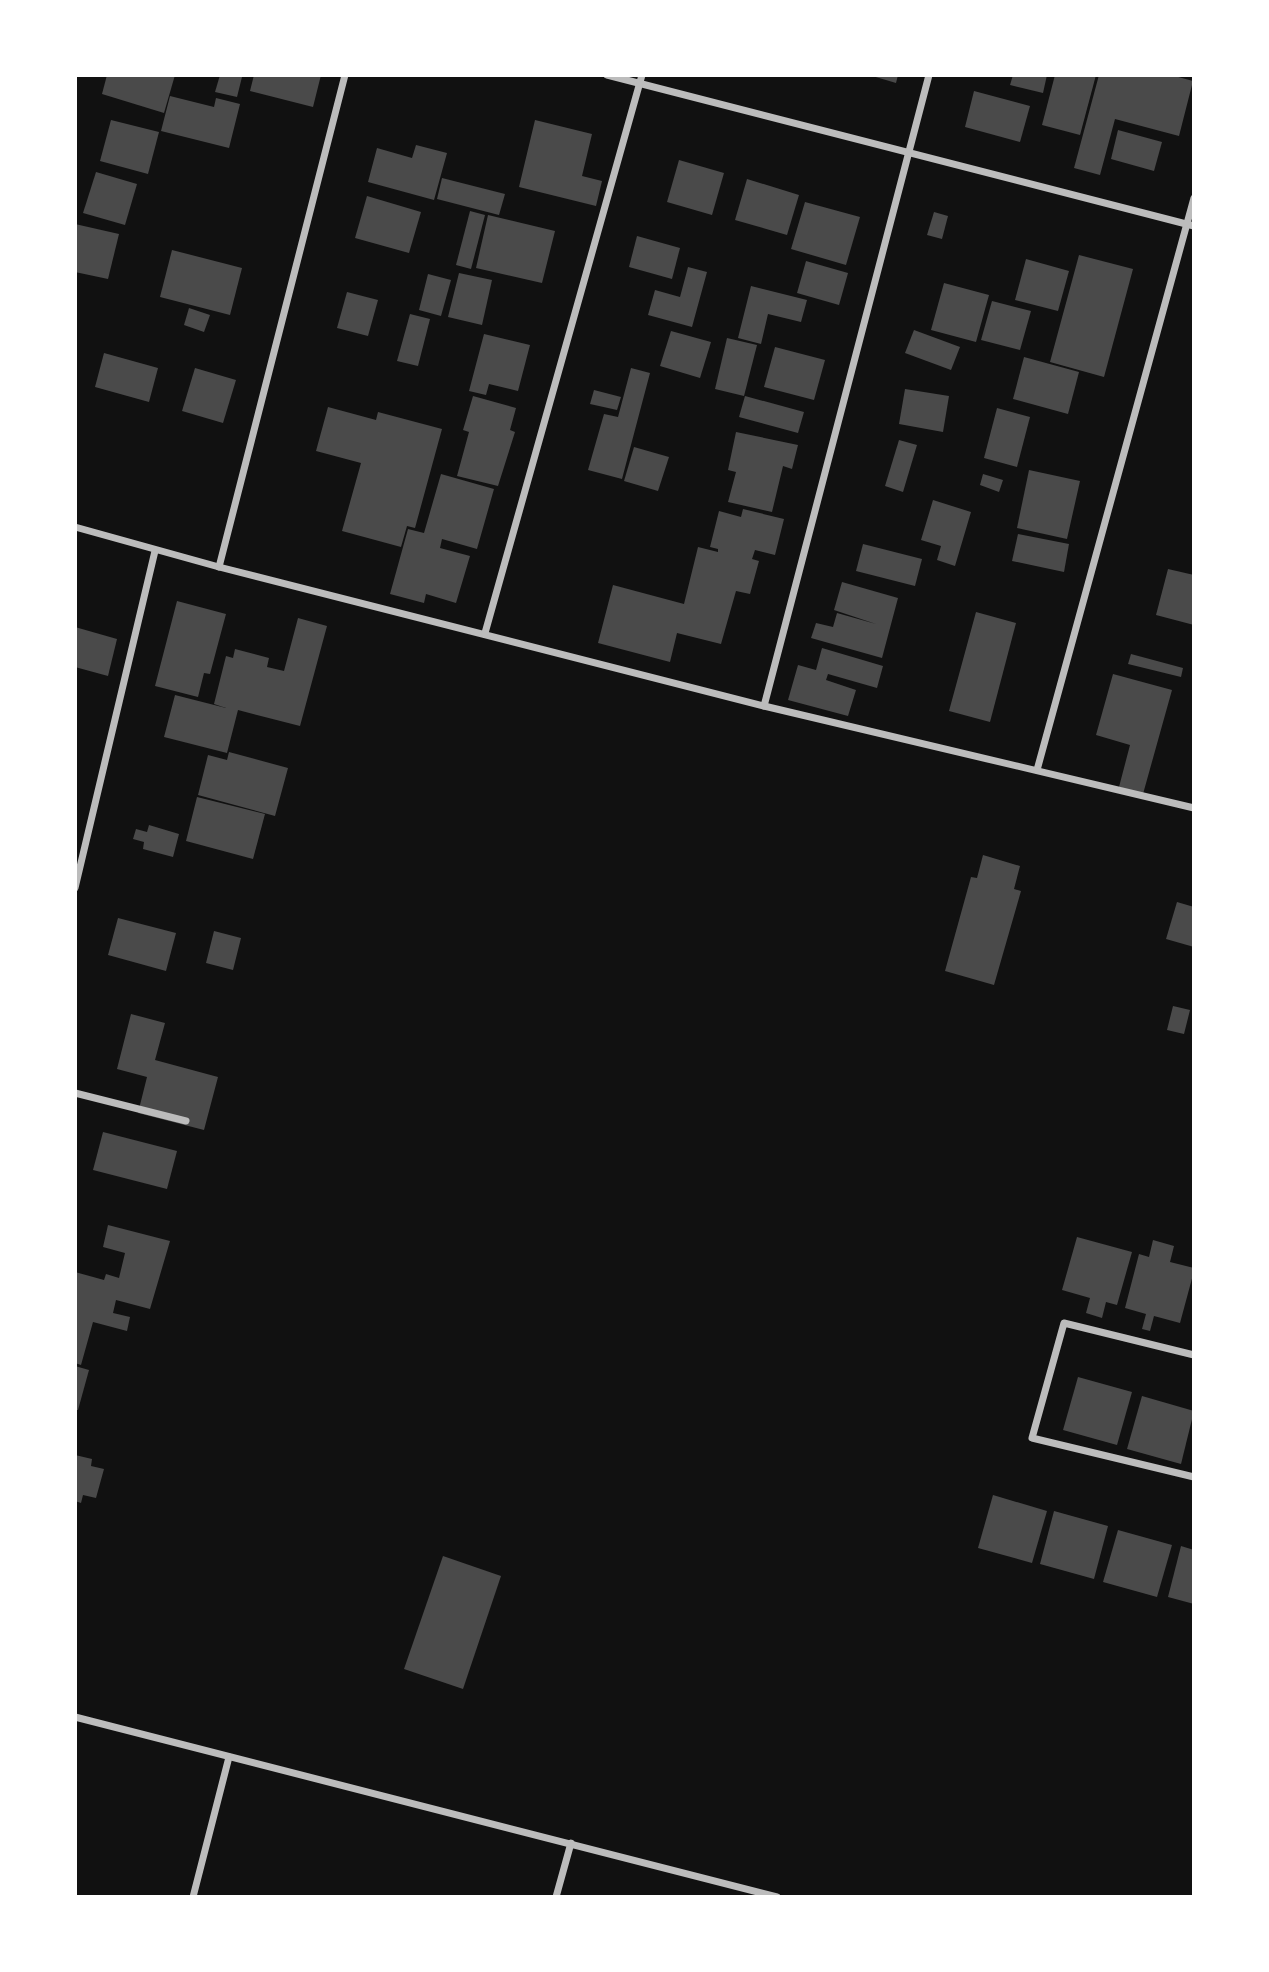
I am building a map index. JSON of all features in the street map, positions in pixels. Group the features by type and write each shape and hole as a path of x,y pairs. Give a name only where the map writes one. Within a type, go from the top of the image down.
{"street":[{"path":"219,568 345,75"},
{"path":"607,75 1190,225"},
{"path":"485,633 642,75"},
{"path":"764,706 929,75"},
{"path":"1037,770 1190,225 1194,198"},
{"path":"75,527 219,568 485,633 764,706 1194,808"},
{"path":"75,888 155,551"},
{"path":"75,1093 186,1121"},
{"path":"1194,1355 1064,1323 1032,1438 1194,1478"},
{"path":"75,1717 777,1897"},
{"path":"193,1897 229,1757"},
{"path":"556,1897 571,1843"}],"building":[{"path":"107,75 175,75 164,113 102,94"},
{"path":"220,75 242,77 237,97 215,92"},
{"path":"254,75 321,75 313,107 250,91"},
{"path":"869,75 898,75 896,83"},
{"path":"1013,75 1047,75 1043,93 1010,85"},
{"path":"1055,75 1096,75 1080,135 1042,125"},
{"path":"1099,75 1171,75 1193,81 1179,136 1115,119 1100,175 1074,168"},
{"path":"974,91 1030,106 1020,142 965,127"},
{"path":"170,96 214,107 216,98 240,104 229,148 161,131"},
{"path":"111,120 159,132 148,174 100,161"},
{"path":"535,120 592,134 582,176 602,181 596,206 519,187"},
{"path":"1118,130 1162,142 1154,171 1111,159"},
{"path":"416,145 447,153 434,200 368,182 377,148 412,158"},
{"path":"679,160 724,173 712,215 667,202"},
{"path":"96,172 137,184 125,225 83,213"},
{"path":"442,178 505,194 499,215 437,199"},
{"path":"747,179 799,195 787,235 735,220"},
{"path":"367,196 421,212 409,253 355,238"},
{"path":"805,202 860,217 846,265 791,249"},
{"path":"470,211 485,215 471,269 456,265"},
{"path":"934,212 948,216 942,239 927,235"},
{"path":"488,215 555,231 542,283 476,268"},
{"path":"75,224 119,234 108,279 75,272"},
{"path":"637,236 680,248 672,279 629,267"},
{"path":"172,250 242,268 230,315 160,297"},
{"path":"1079,255 1133,269 1104,377 1050,362"},
{"path":"1026,259 1069,271 1058,311 1015,300"},
{"path":"806,261 848,273 839,305 797,293"},
{"path":"688,267 707,272 692,327 648,315 655,290 680,297"},
{"path":"459,273 492,280 482,325 448,317"},
{"path":"428,274 451,280 441,316 419,310"},
{"path":"944,283 989,295 976,342 931,330"},
{"path":"751,286 807,300 801,322 768,314 761,344 738,338"},
{"path":"347,292 378,300 368,336 337,328"},
{"path":"992,301 1031,311 1020,350 981,340"},
{"path":"189,308 210,315 204,332 184,325"},
{"path":"410,314 430,319 418,366 397,361"},
{"path":"914,330 960,347 951,370 905,353"},
{"path":"671,331 711,342 700,378 660,366"},
{"path":"484,334 530,345 518,391 489,384 486,395 469,391"},
{"path":"727,338 757,345 744,396 715,389"},
{"path":"775,347 825,360 814,400 764,387"},
{"path":"104,353 158,368 149,402 95,387"},
{"path":"1024,357 1079,372 1068,414 1013,399"},
{"path":"195,368 236,380 223,423 182,411"},
{"path":"631,368 650,373 622,479 588,470 604,414 618,417"},
{"path":"905,389 949,396 943,432 899,424"},
{"path":"594,390 621,397 617,410 590,404"},
{"path":"473,396 516,408 510,430 515,432 498,486 457,476 469,432 463,430"},
{"path":"745,396 804,412 798,433 739,417"},
{"path":"328,407 376,420 378,412 442,429 415,528 407,526 401,547 342,531 361,463 316,451"},
{"path":"997,408 1030,417 1017,467 984,458"},
{"path":"736,432 798,445 792,469 783,466 772,512 728,502 736,472 728,470"},
{"path":"899,440 917,445 903,492 885,486"},
{"path":"634,447 669,457 658,491 624,481"},
{"path":"1029,470 1080,481 1067,539 1017,528"},
{"path":"441,474 494,489 477,549 442,539 440,548 470,556 456,603 426,594 424,603 390,594 408,529 424,533"},
{"path":"983,474 1003,480 999,492 980,485"},
{"path":"933,500 971,512 955,566 937,560 941,546 921,540"},
{"path":"743,509 784,519 775,555 755,550 752,559 759,561 750,594 736,591 721,644 677,633 670,662 598,643 613,585 684,604 698,547 718,552 718,549 710,547 719,511 741,517"},
{"path":"1018,534 1069,544 1064,572 1012,561"},
{"path":"863,544 922,559 915,586 856,571"},
{"path":"1168,569 1194,575 1194,625 1156,615"},
{"path":"842,582 898,598 882,658 811,638 816,623 833,627 837,613 876,624 834,610"},
{"path":"177,601 226,614 210,674 204,673 198,697 155,686"},
{"path":"976,612 1016,623 990,722 949,711"},
{"path":"298,618 327,626 300,726 238,710 227,753 164,737 175,695 226,708 214,704 226,656 233,658 235,649 269,658 267,667 284,671"},
{"path":"75,627 117,639 108,676 75,667"},
{"path":"822,648 883,666 877,688 828,674 826,680 856,690 848,716 788,700 798,665 816,670"},
{"path":"1131,654 1183,668 1181,677 1128,664"},
{"path":"1113,674 1172,690 1143,794 1119,787 1130,745 1096,735"},
{"path":"229,752 288,768 275,816 198,795 208,755 227,760"},
{"path":"197,797 265,814 253,859 186,841"},
{"path":"149,825 179,834 173,857 143,849 144,842 133,839 136,829 147,832"},
{"path":"983,855 1020,866 1014,889 1021,891 994,985 945,971 971,877 977,878"},
{"path":"1177,902 1194,907 1194,947 1166,939"},
{"path":"118,918 176,933 166,971 108,955"},
{"path":"214,931 241,938 233,970 206,963"},
{"path":"1173,1006 1190,1010 1184,1034 1167,1030"},
{"path":"131,1014 165,1023 155,1060 218,1077 204,1130 138,1113 147,1077 117,1069"},
{"path":"103,1132 177,1151 167,1189 93,1170"},
{"path":"108,1225 170,1241 150,1309 116,1300 113,1313 130,1317 127,1331 93,1322 81,1365 75,1363 75,1272 104,1280 106,1274 119,1278 125,1253 103,1247"},
{"path":"1077,1237 1132,1252 1117,1305 1106,1302 1102,1318 1086,1313 1090,1298 1062,1290"},
{"path":"1153,1240 1174,1246 1170,1262 1194,1268 1194,1271 1180,1323 1154,1316 1150,1331 1142,1329 1146,1314 1125,1308 1139,1254 1149,1257"},
{"path":"75,1366 89,1370 78,1410 75,1410"},
{"path":"1078,1377 1132,1392 1117,1445 1063,1430"},
{"path":"1142,1396 1194,1411 1181,1464 1127,1449"},
{"path":"75,1455 92,1459 91,1466 104,1469 96,1498 83,1495 81,1503 75,1501"},
{"path":"993,1495 1047,1511 1032,1563 978,1548"},
{"path":"1054,1511 1108,1526 1094,1579 1040,1564"},
{"path":"1118,1530 1172,1545 1157,1597 1103,1582"},
{"path":"1181,1546 1194,1550 1194,1604 1168,1597"},
{"path":"443,1556 501,1576 463,1689 404,1669"}]}
